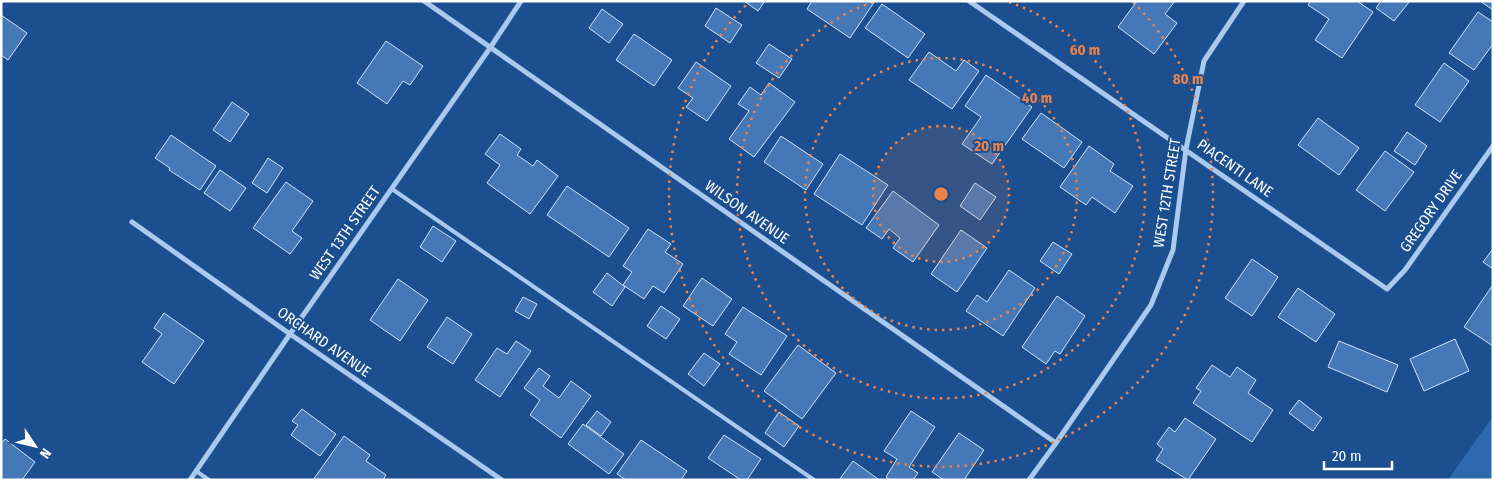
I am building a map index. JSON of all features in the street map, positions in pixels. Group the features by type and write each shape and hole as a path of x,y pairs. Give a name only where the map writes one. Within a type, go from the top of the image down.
{"street":[{"name":"WILSON AVENUE","path":"424,1 1056,443"},
{"name":"WEST 13TH STREET","path":"190,480 521,1"},
{"name":"PIACENTI LANE","path":"969,1 1387,289"},
{"name":"WEST 12TH STREET","path":"1028,480 1056,443 1150,305 1173,250 1186,149 1204,61 1244,1"},
{"name":"GREGORY DRIVE","path":"1387,289 1405,270 1493,146"},
{"name":"ORCHARD AVENUE","path":"132,222 502,480"}],"lane":[{"path":"392,188 814,480"},
{"path":"196,471 209,480"}],"shaded area":[{"path":"1493,416 1493,480 1448,480"}],"building":[{"path":"744,1 765,1 758,11"},
{"path":"812,1 875,1 850,38 807,9"},
{"path":"1137,1 1175,1 1165,14 1177,23 1154,54 1118,27"},
{"path":"1311,1 1357,1 1373,12 1342,58 1315,40 1329,19 1308,5"},
{"path":"1381,1 1410,1 1394,21 1376,8"},
{"path":"1480,1 1493,1 1493,10"},
{"path":"882,4 925,34 908,58 865,28"},
{"path":"716,8 742,25 730,43 705,26"},
{"path":"602,9 623,24 609,43 589,28"},
{"path":"1478,12 1493,22 1493,44 1474,70 1449,53"},
{"path":"1,15 27,33 8,60 1,55"},
{"path":"634,34 672,60 654,86 616,60"},
{"path":"386,41 423,66 410,85 403,81 387,104 357,83"},
{"path":"769,44 792,59 779,78 756,63"},
{"path":"929,52 956,71 964,60 979,71 952,109 909,80"},
{"path":"696,62 731,86 707,121 686,107 693,98 678,88"},
{"path":"1444,63 1469,81 1440,122 1415,105"},
{"path":"986,75 1032,107 992,164 962,144 981,117 965,106"},
{"path":"769,83 795,102 754,157 729,139 749,111 738,104 750,87 761,95"},
{"path":"232,102 249,114 230,142 213,130"},
{"path":"1041,113 1082,142 1064,168 1022,139"},
{"path":"1318,118 1359,148 1339,175 1298,145"},
{"path":"1407,132 1427,146 1415,165 1394,151"},
{"path":"500,134 521,149 517,155 533,166 537,160 558,176 530,214 487,183 500,165 485,154"},
{"path":"171,135 216,166 200,190 169,170 170,168 155,158"},
{"path":"781,136 823,164 806,190 764,162"},
{"path":"1089,146 1114,164 1110,171 1133,186 1115,213 1092,197 1086,205 1060,187"},
{"path":"1385,151 1414,172 1385,211 1356,190"},
{"path":"840,154 888,185 862,225 814,194"},
{"path":"268,158 283,168 267,193 252,183"},
{"path":"220,170 246,188 230,211 204,193"},
{"path":"286,182 313,201 292,231 302,238 290,254 253,228"},
{"path":"975,183 996,197 980,220 960,206"},
{"path":"567,186 629,228 609,257 547,215"},
{"path":"893,191 939,225 913,262 893,248 900,238 889,229 882,239 866,228"},
{"path":"433,226 456,241 442,262 420,247"},
{"path":"648,229 671,244 665,252 683,264 664,293 653,286 644,299 623,285 632,272 623,266"},
{"path":"961,230 987,248 957,292 931,274"},
{"path":"1053,242 1072,254 1059,274 1040,261"},
{"path":"1493,249 1493,269 1483,262"},
{"path":"1252,259 1278,277 1252,316 1225,298"},
{"path":"1009,270 1035,288 1003,336 966,311 977,295 987,302"},
{"path":"607,273 625,287 612,306 593,292"},
{"path":"702,278 732,299 713,326 683,306"},
{"path":"398,279 428,300 400,341 370,320"},
{"path":"1493,286 1493,346 1464,327"},
{"path":"1298,288 1335,314 1316,342 1278,317"},
{"path":"1057,296 1085,316 1060,354 1055,351 1046,364 1022,347"},
{"path":"523,297 537,304 529,319 515,311"},
{"path":"661,306 680,319 666,339 647,326"},
{"path":"743,307 787,336 761,375 729,354 737,342 725,334"},
{"path":"164,313 204,341 174,384 142,362 162,334 154,328"},
{"path":"447,317 472,334 453,364 427,347"},
{"path":"1455,339 1469,371 1424,391 1410,359"},
{"path":"516,341 531,351 500,397 475,380 497,348 507,354"},
{"path":"1339,341 1398,365 1387,392 1328,367"},
{"path":"798,345 836,373 802,419 764,391"},
{"path":"704,353 720,364 704,386 688,374"},
{"path":"1212,365 1230,377 1237,367 1256,380 1248,393 1273,410 1252,442 1193,403 1201,391 1196,388"},
{"path":"539,368 550,376 543,386 559,398 571,381 591,396 561,438 530,415 540,400 524,388"},
{"path":"1299,400 1322,418 1313,431 1289,413"},
{"path":"302,409 336,434 320,456 291,435 298,425 292,421"},
{"path":"597,411 611,422 601,436 586,425"},
{"path":"911,411 935,427 909,467 918,473 913,480 890,480 886,477 897,459 884,451"},
{"path":"779,412 799,426 784,447 765,433"},
{"path":"1185,418 1216,439 1188,480 1156,460 1163,449 1157,444 1169,427 1175,432"},
{"path":"583,424 624,454 609,474 568,444"},
{"path":"959,433 984,450 964,480 944,480 932,472"},
{"path":"724,435 761,459 747,480 741,480 708,458"},
{"path":"344,436 370,455 366,461 386,475 383,480 313,480"},
{"path":"5,439 35,462 22,480 1,480 1,444"},
{"path":"641,440 687,471 681,480 626,480 617,474"},
{"path":"853,461 878,479 878,480 839,480"}]}
